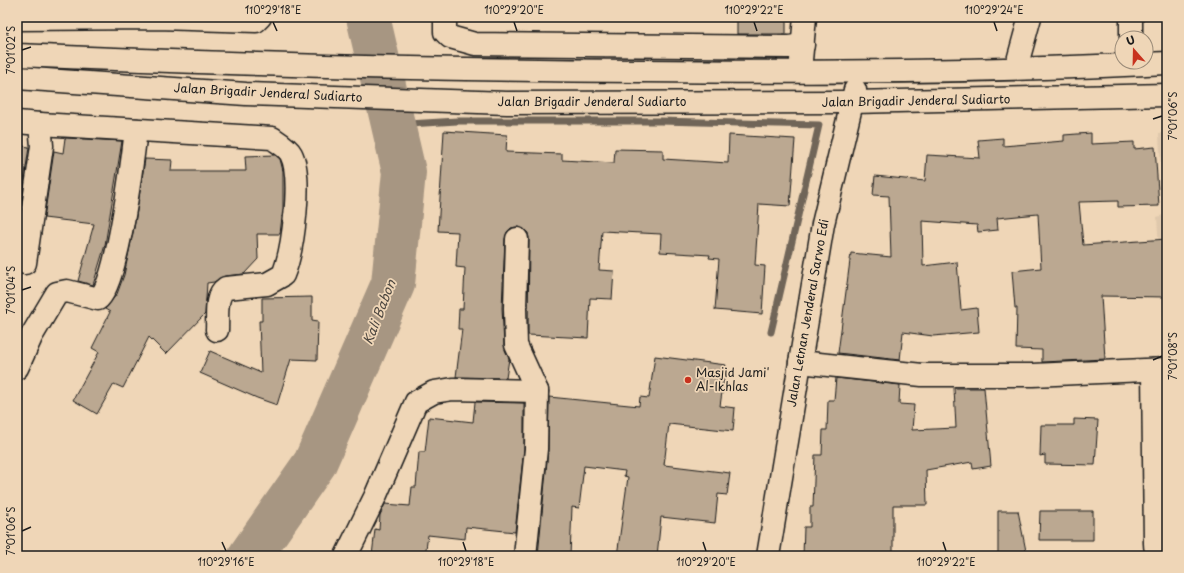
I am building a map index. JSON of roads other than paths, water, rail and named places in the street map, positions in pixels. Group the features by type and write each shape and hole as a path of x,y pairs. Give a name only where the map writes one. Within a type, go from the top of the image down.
{"street":[{"path":"17,19 158,18 256,21 260,17"},
{"path":"445,17 444,32 450,37 475,44 789,47 803,45"},
{"path":"800,72 805,17"},
{"path":"1016,68 1030,17"},
{"path":"1131,17 1131,30"},
{"path":"17,55 243,64 502,70 859,72 1114,65"},
{"path":"1154,63 1167,63"},
{"name":"Jalan Letnan Jenderal Sarwo Edi","path":"768,556 823,224 859,72"},
{"name":"Jalan Brigadir Jenderal Sudiarto","path":"17,78 246,94 507,103 852,102 1167,95"},
{"path":"17,122 272,138 291,152 296,167 293,242 283,275 268,284 226,288 221,291 218,298 217,330"},
{"path":"25,263 42,146 40,124"},
{"path":"17,368 32,335 57,294 67,290 98,299 104,295 111,274 124,215 136,130"},
{"path":"517,239 515,308 516,345 537,391 536,450 525,556"},
{"path":"800,362 922,375 1033,375 1160,370 1155,550 1160,555 1165,556"},
{"path":"346,556 375,497 416,402 434,392 453,389 537,391"}],"waterway":[{"name":"Kali Babon","path":"250,556 315,463 393,284 404,172 368,17"},
{"path":"393,125 457,121 660,121 819,125 771,332"}],"place":[{"name":"Masjid Jami' Al-Ikhlas","path":"688,380"}]}
